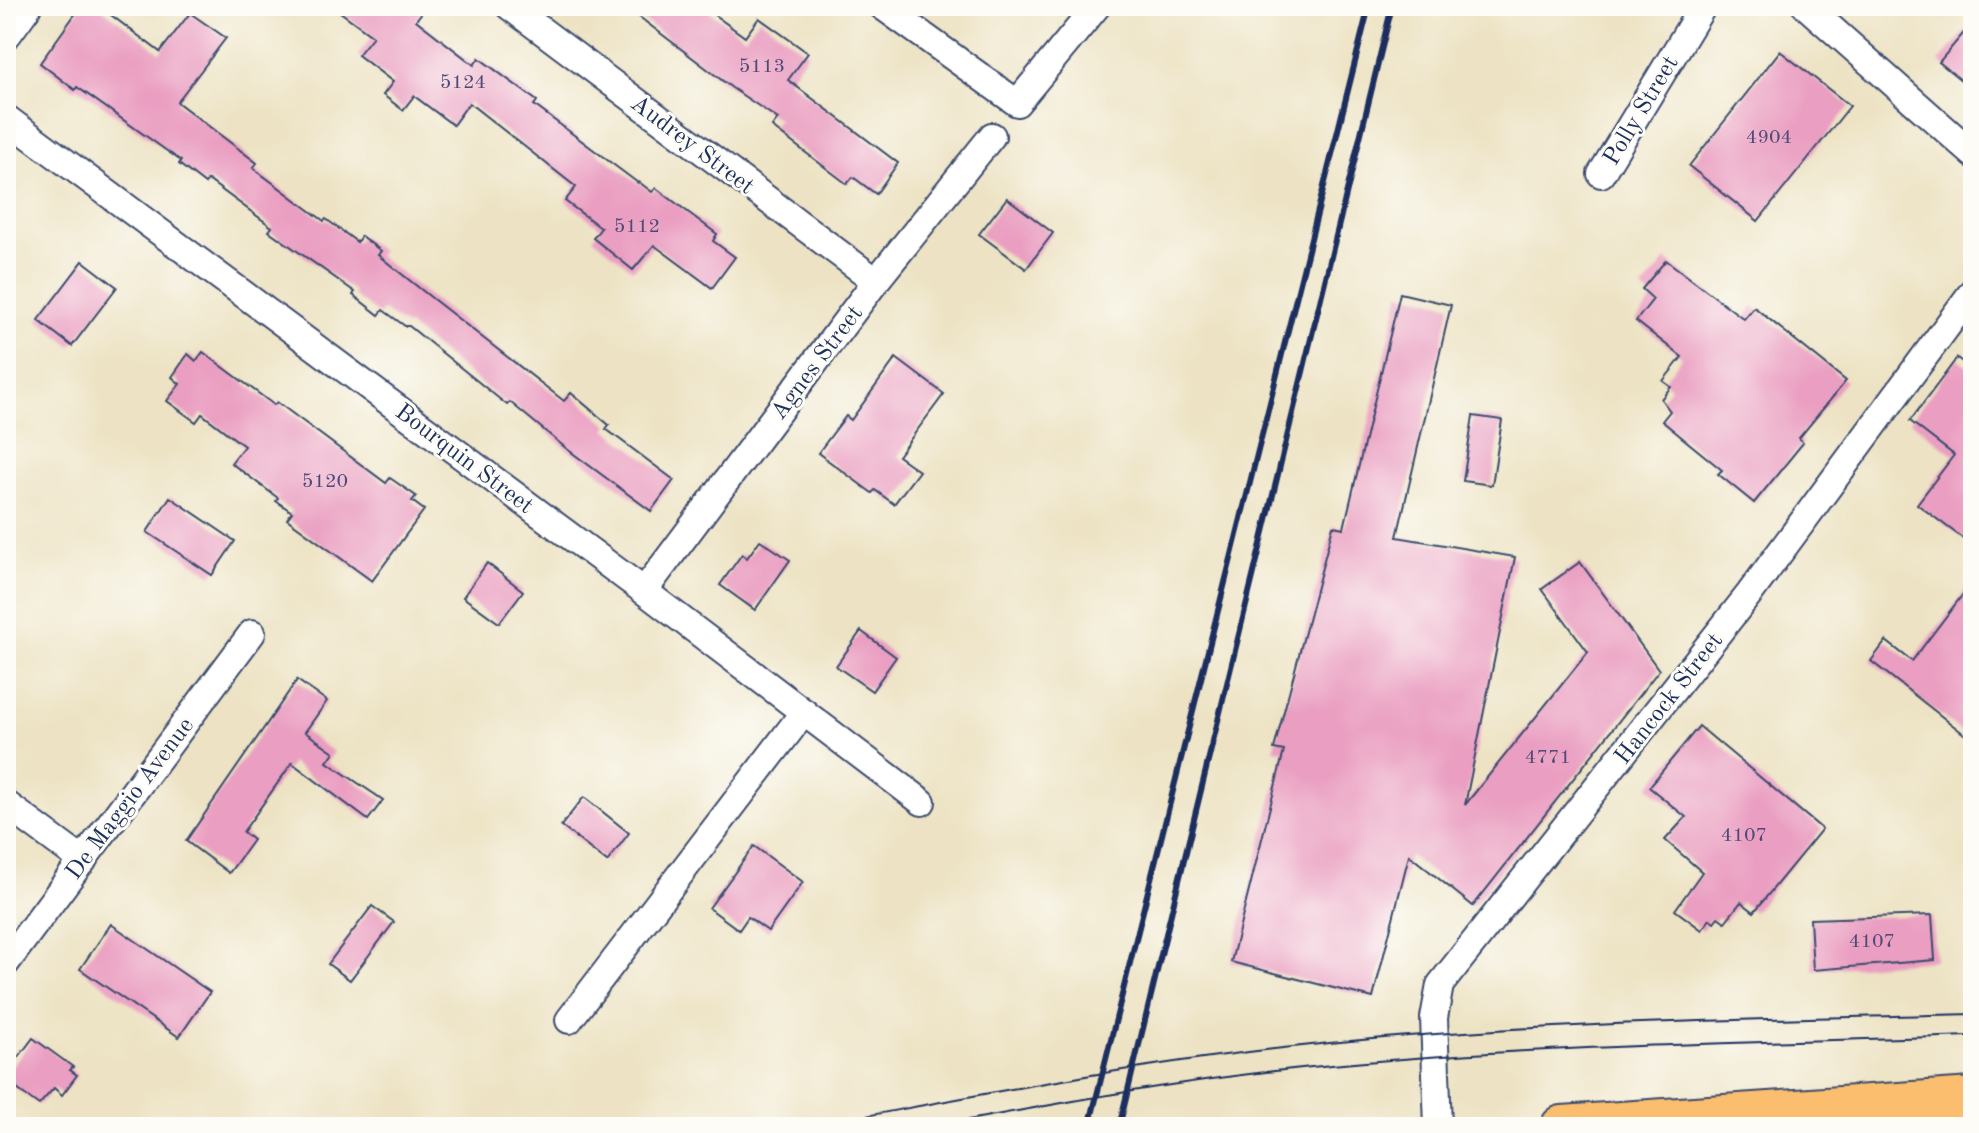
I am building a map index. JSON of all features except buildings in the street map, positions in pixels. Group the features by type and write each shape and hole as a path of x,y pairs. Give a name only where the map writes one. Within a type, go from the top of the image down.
{"main road":[{"path":"1562,1127 1973,1099"}],"street":[{"path":"6,32 25,6"},
{"name":"Audrey Street","path":"509,6 876,281"},
{"path":"882,6 1017,103 1097,6"},
{"name":"Polly Street","path":"1601,174 1703,6"},
{"path":"1806,6 1973,154"},
{"name":"Bourquin Street","path":"6,118 644,591 922,802"},
{"name":"Agnes Street","path":"644,591 876,281 992,136"},
{"name":"Hancock Street","path":"1438,1127 1434,1018 1440,985 1750,593 1973,291"},
{"name":"De Maggio Avenue","path":"6,963 252,633"},
{"path":"569,1020 804,712"},
{"path":"6,804 83,861"}],"tram line":[{"path":"806,1127 1115,1071 1302,1046 1553,1027 1973,1014"},
{"path":"931,1127 1209,1079 1386,1060 1637,1046 1973,1036"}],"railway":[{"path":"1089,1127 1369,6"},
{"path":"1119,1127 1392,6"}]}
